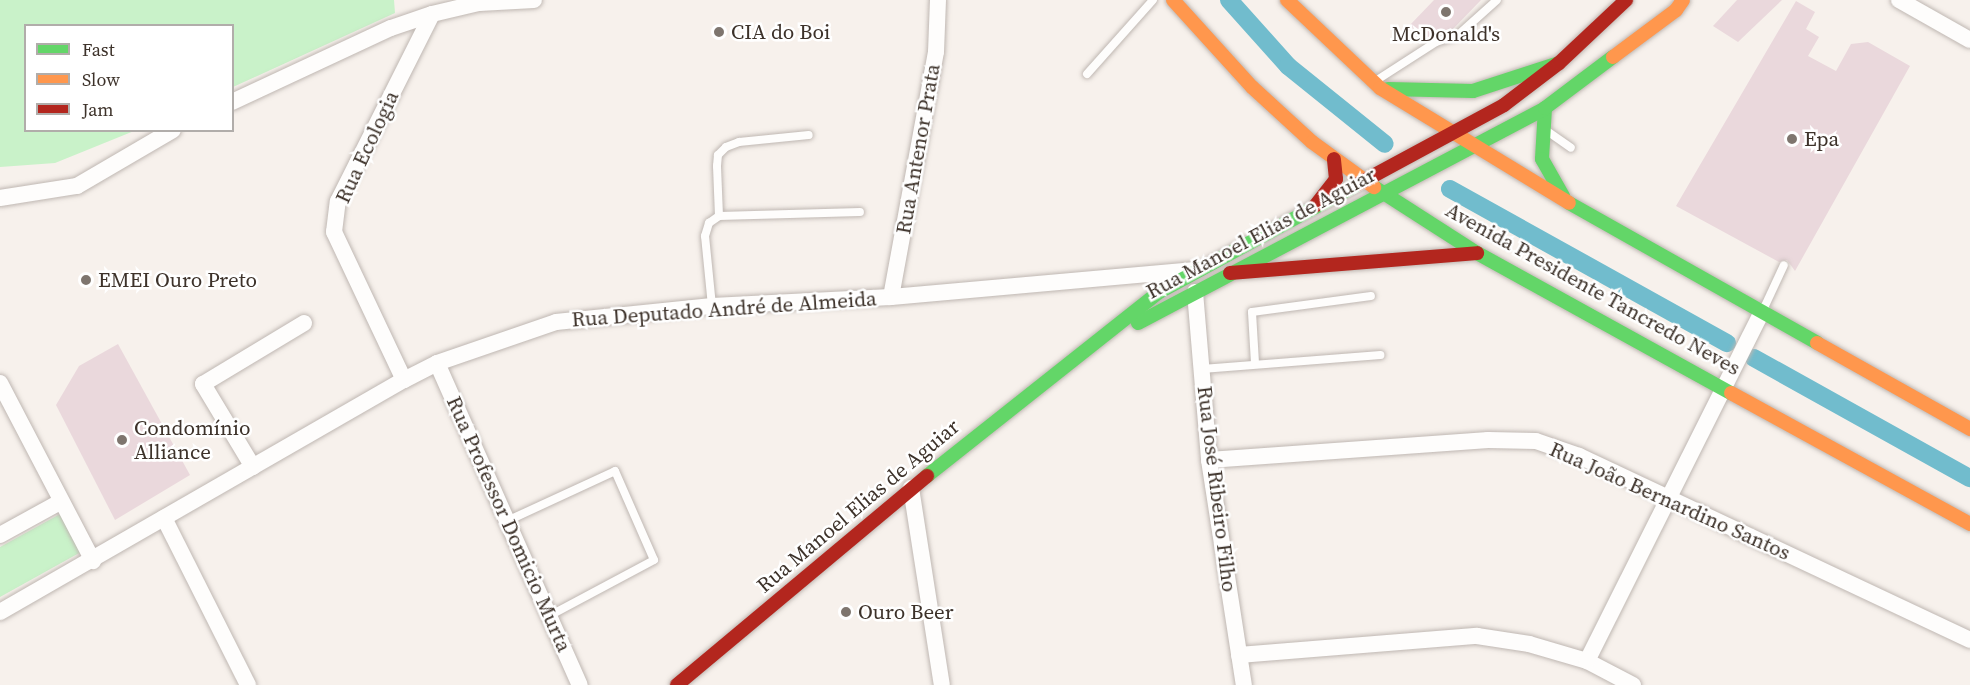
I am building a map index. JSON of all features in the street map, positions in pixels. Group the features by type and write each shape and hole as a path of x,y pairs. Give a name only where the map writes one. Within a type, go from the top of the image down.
{"main road":[{"name":"Avenida Presidente Tancredo Neves","path":"1173,0 1252,87 1334,159 1363,180 1478,253 1726,380 1970,524"},
{"path":"1287,0 1377,85 1450,131 1570,204 1970,429"},
{"name":"Rua Manoel Elias de Aguiar","path":"677,685 911,488 1069,361 1195,270 1450,131 1504,105 1560,63 1622,1"},
{"name":"Rua Manoel Elias de Aguiar","path":"1069,361 1382,192 1545,108 1679,3"},
{"path":"1377,85 1423,93 1473,91 1560,63"},
{"path":"1545,108 1541,124 1542,159 1553,183 1570,204"},
{"path":"1315,206 1336,179 1334,159"},
{"path":"1230,273 1478,253"}],"street":[{"path":"234,101 391,28 432,14 479,3 534,0"},
{"name":"Rua Antenor Prata","path":"891,297 936,52 938,0"},
{"path":"1899,0 1970,40"},
{"name":"Rua Ecologia","path":"404,380 334,232 338,201 432,14"},
{"path":"0,198 77,186 170,132"},
{"name":"Rua Deputado André de Almeida","path":"0,612 93,561 404,380 437,363 556,322 712,306 891,297 1195,270"},
{"name":"Rua José Ribeiro Filho","path":"1195,292 1209,460 1244,685"},
{"path":"1587,661 1762,311"},
{"path":"253,467 203,384 304,323"},
{"name":"Rua Professor Domicio Murta","path":"437,363 580,685"},
{"path":"0,383 60,502 93,561"},
{"name":"Rua João Bernardino Santos","path":"1209,460 1488,440 1536,441 1579,456 1970,640"},
{"path":"911,488 942,685"},
{"path":"0,535 60,502"},
{"path":"164,518 248,685"},
{"path":"1239,655 1477,636 1529,644 1587,661 1633,685"}],"lane":[{"path":"1088,74 1153,0"},
{"path":"1377,85 1436,42 1458,35 1497,0"},
{"path":"1541,124 1571,148"},
{"path":"719,216 718,155 726,147 738,142 809,135"},
{"path":"712,306 705,236 709,223 719,216 860,212"},
{"path":"1762,311 1784,267"},
{"path":"1255,363 1252,312 1371,296"},
{"path":"1202,369 1255,363 1380,355"},
{"path":"507,521 615,471 654,560 549,616"}],"green space":[{"path":"0,0 394,0 395,13 234,87 234,24 24,24 24,132 132,132 55,163 0,167"},
{"path":"60,514 81,552 0,597 0,547"}],"building":[{"name":"McDonald's","path":"1434,0 1481,0 1452,30 1436,34 1423,43 1410,25"},
{"path":"1737,0 1782,0 1738,42 1713,26"},
{"name":"Epa","path":"1796,1 1815,12 1806,29 1819,37 1808,56 1836,71 1851,44 1868,42 1910,66 1795,271 1787,260 1779,262 1676,206"},
{"name":"Condomínio Alliance","path":"118,344 190,475 115,520 56,405 79,366"}],"waterway":[{"path":"1229,0 1288,66 1385,144"},
{"path":"1450,189 1727,343"},
{"path":"1754,358 1970,478"}],"traffic: fast":[{"path":"1138,323 1545,108 1613,57"},
{"path":"1388,89 1473,91 1559,63"},
{"path":"1545,108 1542,159 1563,196"},
{"path":"927,476 1159,292 1358,184"},
{"path":"1374,187 1477,253 1731,393"},
{"path":"1569,203 1817,343"}],"traffic: slow":[{"path":"1173,0 1252,87 1312,142 1374,187"},
{"path":"1287,0 1380,88 1569,203"},
{"path":"1613,57 1676,10 1683,0"},
{"path":"1817,343 1970,429"},
{"path":"1731,393 1970,524"}],"traffic: jam":[{"path":"1358,184 1504,105 1559,63 1626,0"},
{"path":"1315,206 1336,179 1334,159"},
{"path":"1230,273 1477,253"},
{"path":"677,685 927,476"}],"place":[{"name":"McDonald's","path":"1446,12"},
{"name":"CIA do Boi","path":"719,32"},
{"name":"Epa","path":"1792,139"},
{"name":"EMEI Ouro Preto","path":"86,280"},
{"name":"Condomínio Alliance","path":"122,440"},
{"name":"Ouro Beer","path":"846,612"}]}
